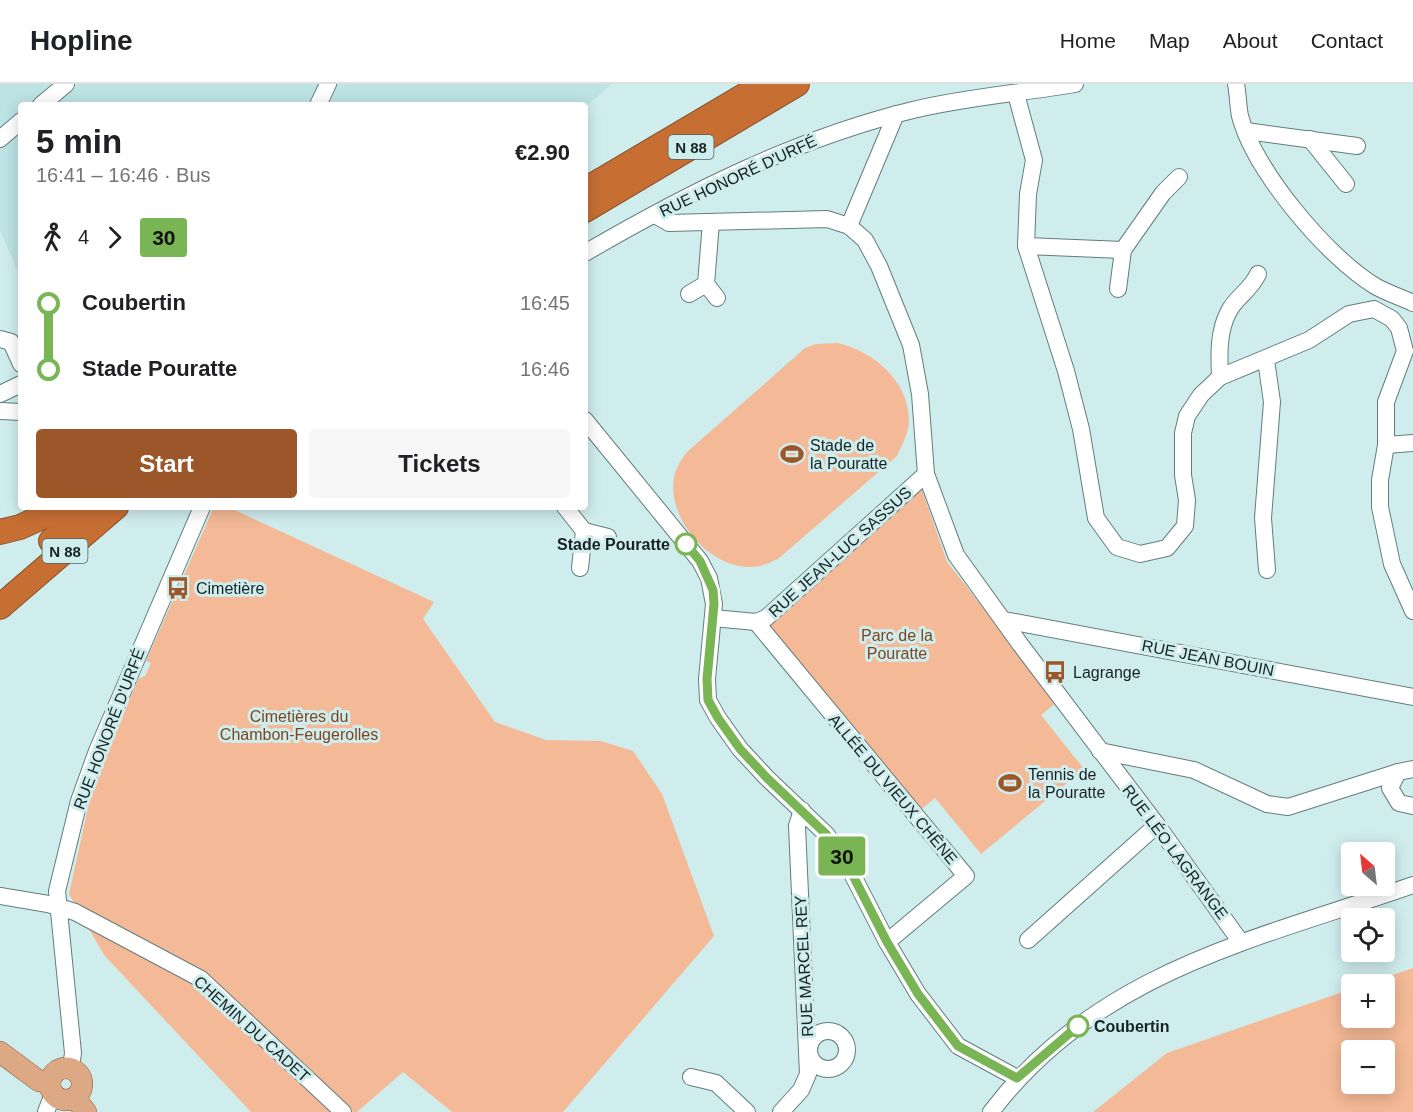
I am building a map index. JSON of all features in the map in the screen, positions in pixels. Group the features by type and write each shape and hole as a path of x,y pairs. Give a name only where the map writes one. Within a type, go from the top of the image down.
{"highway":[{"name":"N 88","path":"588,188 764,84"},
{"name":"N 88","path":"588,208 797,84"},
{"name":"N 88","path":"0,532 20,527 57,510"},
{"name":"N 88","path":"3,600 87,510"},
{"name":"N 88","path":"3,600 112,510"}],"main road":[{"path":"0,1052 39,1081 50,1096 81,1105 82,1082 78,1073 71,1068 57,1071 50,1096"}],"street":[{"path":"45,102 66,84"},
{"path":"319,102 328,84"},
{"name":"RUE HONORÉ D'URFÉ","path":"588,251 655,215 778,154 839,131 896,114 1075,84"},
{"path":"1236,84 1240,116 1257,156 1327,247 1376,286 1413,303"},
{"path":"1016,94 1034,160 1028,194 1026,246 1066,371 1081,429 1096,518 1117,547 1140,554 1167,548 1185,526 1187,500 1183,475 1183,433 1187,416 1201,395 1220,377 1266,360 1309,340 1349,314 1374,309 1392,319 1399,328 1405,351 1386,402 1386,445 1380,480 1381,516 1392,564 1413,611"},
{"path":"655,215 669,223 800,218 827,219 849,226 896,114"},
{"path":"0,139 18,124"},
{"path":"1246,131 1356,146"},
{"path":"1310,139 1346,184"},
{"path":"1118,289 1123,250 1163,193 1179,177"},
{"path":"711,222 706,284 717,298"},
{"name":"RUE LÉO LAGRANGE","path":"849,226 865,240 879,266 911,345 920,394 926,474 956,555 1157,825 1240,941"},
{"path":"1026,246 1123,250"},
{"path":"1220,377 1218,348 1229,311 1253,286 1258,274"},
{"path":"689,294 706,284"},
{"path":"0,339 12,342 18,357"},
{"path":"1266,360 1272,402 1263,518 1267,570"},
{"path":"0,394 18,385"},
{"path":"0,411 18,412"},
{"path":"588,424 700,561 713,590 713,618 707,679 708,700 740,749 827,835 847,864 887,942 918,994 958,1046 1017,1078"},
{"path":"1386,445 1413,443"},
{"name":"RUE JEAN-LUC SASSUS","path":"713,618 756,622 766,618 926,474"},
{"name":"RUE HONORÉ D'URFÉ","path":"71,1068 73,1053 57,891 80,801 97,751 201,510"},
{"path":"567,510 584,531 608,537"},
{"path":"580,568 584,531"},
{"name":"RUE JEAN BOUIN","path":"1004,620 1413,697"},
{"name":"ALLÉE DU VIEUX CHÊNE","path":"756,622 966,876 887,942"},
{"path":"1100,751 1194,770 1267,804 1288,807 1406,770"},
{"path":"1406,770 1391,782 1391,794 1399,803 1413,806"},
{"name":"RUE MARCEL REY","path":"781,1112 801,1090 808,1074 809,1050 797,826 802,810"},
{"path":"1028,940 1157,825"},
{"path":"991,1112 1017,1078 1068,1034 1115,999 1160,976 1240,941 1413,885"},
{"name":"CHEMIN DU CADET","path":"0,896 48,904 58,909 75,912 201,980 343,1112"},
{"path":"691,1077 716,1083 747,1112"}],"shaded area":[{"path":"0,84 611,84 588,105 588,102 18,102 18,272 0,230"}],"green space":[{"name":"Stade de la Pouratte","path":"838,343 864,353 876,361 896,380 903,392 909,425 897,456 778,559 760,566 743,567 726,562 697,541 686,527 678,511 674,494 674,477 677,467 687,452 805,348 816,344"},
{"name":"Parc de la Pouratte","path":"915,490 922,490 947,562 1057,702 1041,715 1084,769 981,854 935,798 918,812 765,626"},
{"name":"Cimetières du Chambon-Feugerolles","path":"213,510 235,510 434,602 423,619 495,722 546,740 601,741 633,751 662,794 714,936 563,1112 452,1112 403,1072 357,1112 251,1112 104,955 69,894 91,794 138,679 145,676 151,663 146,661"},
{"path":"1413,968 1413,1112 1093,1112 1167,1053 1341,992 1341,1028 1395,1028 1395,974"}],"bus line":[{"name":"30","path":"686,544 700,561 713,590 714,604 707,679 708,700 728,734 740,749 827,835 847,864 887,942 918,994 958,1046 1017,1078 1078,1026"}],"place":[{"name":"Stade de la Pouratte","path":"792,454"},
{"name":"Stade Pouratte","path":"686,544"},
{"name":"Cimetière","path":"178,588"},
{"name":"Lagrange","path":"1055,672"},
{"name":"Tennis de la Pouratte","path":"1010,783"},
{"name":"Coubertin","path":"1078,1026"}]}
